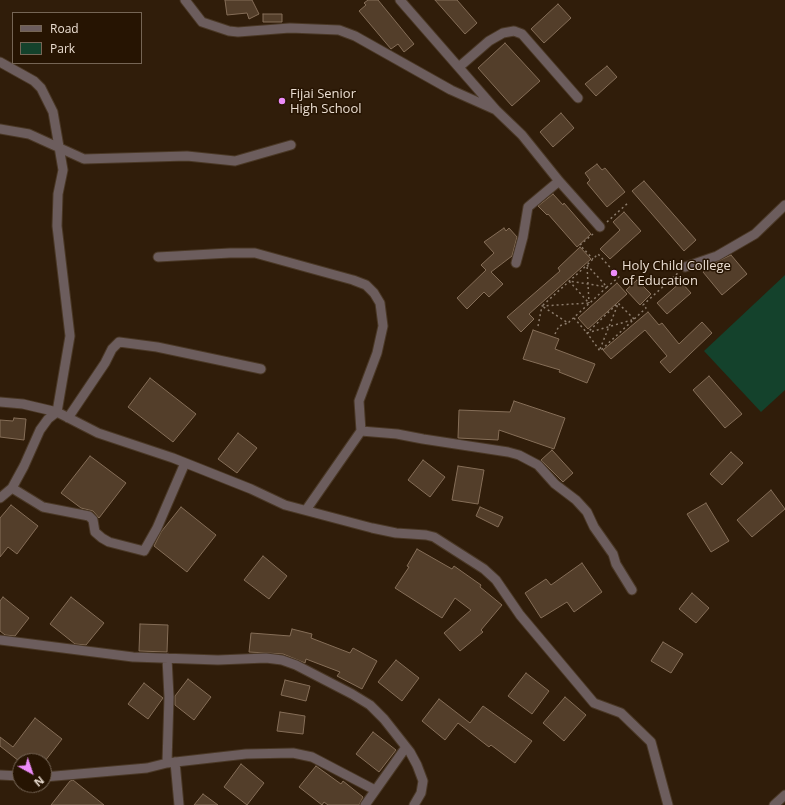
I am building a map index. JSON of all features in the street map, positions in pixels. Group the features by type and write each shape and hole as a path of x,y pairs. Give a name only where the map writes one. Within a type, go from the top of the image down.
{"street":[{"path":"185,0 202,22 229,31 238,32 290,28 339,30 355,36 451,90 496,110"},
{"path":"400,0 496,110 522,135 558,181 600,227"},
{"path":"459,67 489,41 503,33 514,31 522,34 528,40 578,98"},
{"path":"0,62 34,81 41,88 54,112 63,170 58,194 57,226 70,336 57,412 48,419 40,430 24,466 12,488 0,498"},
{"path":"0,129 29,134 84,159 187,156 235,161 292,145"},
{"path":"516,263 528,207 558,181"},
{"path":"685,267 717,256 755,234 785,205"},
{"path":"158,257 255,253 354,280 366,285 380,303 383,326 377,354 359,401 361,431 306,510"},
{"path":"68,418 105,363 112,349 119,342 158,347 261,369"},
{"path":"0,402 23,404 57,412 110,438 185,463 251,489 277,502 378,529 434,537 484,569 496,580 520,615 594,703 621,713 651,742 668,805"},
{"path":"361,431 397,434 492,449 519,455 528,459 538,465 557,486 576,500 587,512 594,528 613,554 616,564 632,590"},
{"path":"12,488 43,507 89,516 93,520 95,532 102,538 109,542 144,551 157,528 185,463"},
{"path":"0,640 76,651 133,657 218,660 266,658 282,660 296,665 370,705 384,719 418,765 423,780 421,793 414,805"},
{"path":"167,658 171,762 179,805"},
{"path":"365,805 406,747"},
{"path":"52,776 147,768 171,762 246,754 293,753 312,757 375,790"},
{"path":"0,775 12,776"},
{"path":"774,805 785,795"}],"path":[{"path":"538,326 542,306 598,254 619,278 568,323 559,326 555,334"},
{"path":"587,265 589,303"},
{"path":"587,265 607,287"},
{"path":"600,351 646,308 643,305 685,267"},
{"path":"569,281 607,287"},
{"path":"569,281 589,303"},
{"path":"542,306 589,303"},
{"path":"618,303 634,320"},
{"path":"600,351 618,303"},
{"path":"587,333 618,303"},
{"path":"542,306 568,323"},
{"path":"574,318 600,351"},
{"path":"587,333 634,320"}],"green space":[{"path":"785,275 785,390 761,412 704,351"}],"building":[{"path":"225,0 252,0 259,14 249,19 247,13 227,15"},
{"path":"368,0 378,0 414,44 404,52 398,44 391,49 359,11 366,5 364,3"},
{"path":"435,0 457,0 477,23 465,34"},
{"path":"558,4 571,18 544,43 531,29"},
{"path":"263,14 282,14 282,22 263,22"},
{"path":"505,43 540,81 512,106 478,68"},
{"path":"607,66 617,77 596,96 585,84"},
{"path":"561,113 574,128 553,147 540,132"},
{"path":"597,164 602,170 605,168 625,192 607,207 587,183 590,180 585,173"},
{"path":"644,181 696,240 684,251 632,191"},
{"path":"553,194 563,205 564,203 591,234 577,247 548,214 547,215 538,206"},
{"path":"624,212 641,231 610,259 600,249 620,230 613,222"},
{"path":"504,228 506,231 509,228 517,237 512,256 491,272 503,284 489,297 484,292 467,309 457,298 486,270 481,265 494,253 484,242"},
{"path":"580,247 591,259 529,314 534,319 521,332 507,317 560,271 558,268"},
{"path":"731,255 747,274 722,295 703,272 712,264"},
{"path":"637,280 651,294 640,305 626,290"},
{"path":"681,282 691,293 667,314 657,303"},
{"path":"617,283 627,294 588,329 578,318"},
{"path":"648,312 659,325 662,323 679,344 702,322 712,333 670,373 660,362 667,356 645,330 611,359 603,350"},
{"path":"533,330 559,339 555,349 595,364 587,383 559,372 560,370 523,359"},
{"path":"709,376 742,414 725,428 693,390"},
{"path":"150,378 196,414 173,442 128,407"},
{"path":"514,401 565,418 554,449 499,430 498,440 458,438 459,410 510,412"},
{"path":"14,418 26,419 24,440 0,437 0,420 13,421"},
{"path":"238,433 257,448 237,473 218,459"},
{"path":"552,450 573,473 563,482 541,460"},
{"path":"731,452 743,463 722,485 710,474"},
{"path":"90,456 126,483 99,518 93,511 81,508 61,493"},
{"path":"423,460 445,477 430,497 408,480"},
{"path":"458,466 484,470 478,504 452,500"},
{"path":"771,490 785,509 752,537 737,520"},
{"path":"706,503 729,541 711,552 687,514"},
{"path":"11,505 38,526 17,554 8,547 0,557 0,518"},
{"path":"181,507 216,535 187,572 154,546 161,532"},
{"path":"480,507 503,517 498,527 476,516"},
{"path":"417,549 452,569 454,566 481,585 480,587 502,605 481,630 483,632 460,651 444,633 471,610 455,598 442,618 395,588 409,567 407,566"},
{"path":"263,556 287,576 269,599 244,580"},
{"path":"582,563 602,592 574,612 567,602 541,618 525,593 546,579 551,585"},
{"path":"692,593 709,608 696,623 679,609"},
{"path":"3,597 29,618 15,636 5,635 0,631 0,601"},
{"path":"71,597 104,623 86,645 75,644 50,624"},
{"path":"140,624 168,625 167,652 139,651"},
{"path":"292,629 312,634 311,638 350,653 353,648 377,661 362,689 337,676 340,672 306,659 305,663 283,654 249,652 251,633 290,636"},
{"path":"663,642 683,654 671,673 651,661"},
{"path":"396,660 419,678 402,701 378,682"},
{"path":"526,673 549,691 532,714 508,696"},
{"path":"188,679 211,697 194,720 175,705 175,696"},
{"path":"285,680 310,686 306,701 281,695"},
{"path":"144,683 163,698 148,719 128,704"},
{"path":"565,697 586,715 564,741 543,723"},
{"path":"439,699 470,723 483,706 532,741 515,763 491,745 489,747 458,723 445,740 422,721"},
{"path":"280,712 305,716 303,734 277,731"},
{"path":"35,718 62,739 51,753 12,753 12,755 0,746 0,737 13,747"},
{"path":"373,732 396,750 379,772 356,754"},
{"path":"241,764 264,783 247,805 224,787"},
{"path":"316,766 341,784 343,781 363,797 359,805 328,805 324,802 322,805 299,787"},
{"path":"73,780 104,805 51,805 70,781"},
{"path":"203,794 218,805 194,805"}],"place":[{"name":"Fijai Senior High School","path":"282,101"},
{"name":"Holy Child College of Education","path":"614,273"}]}
